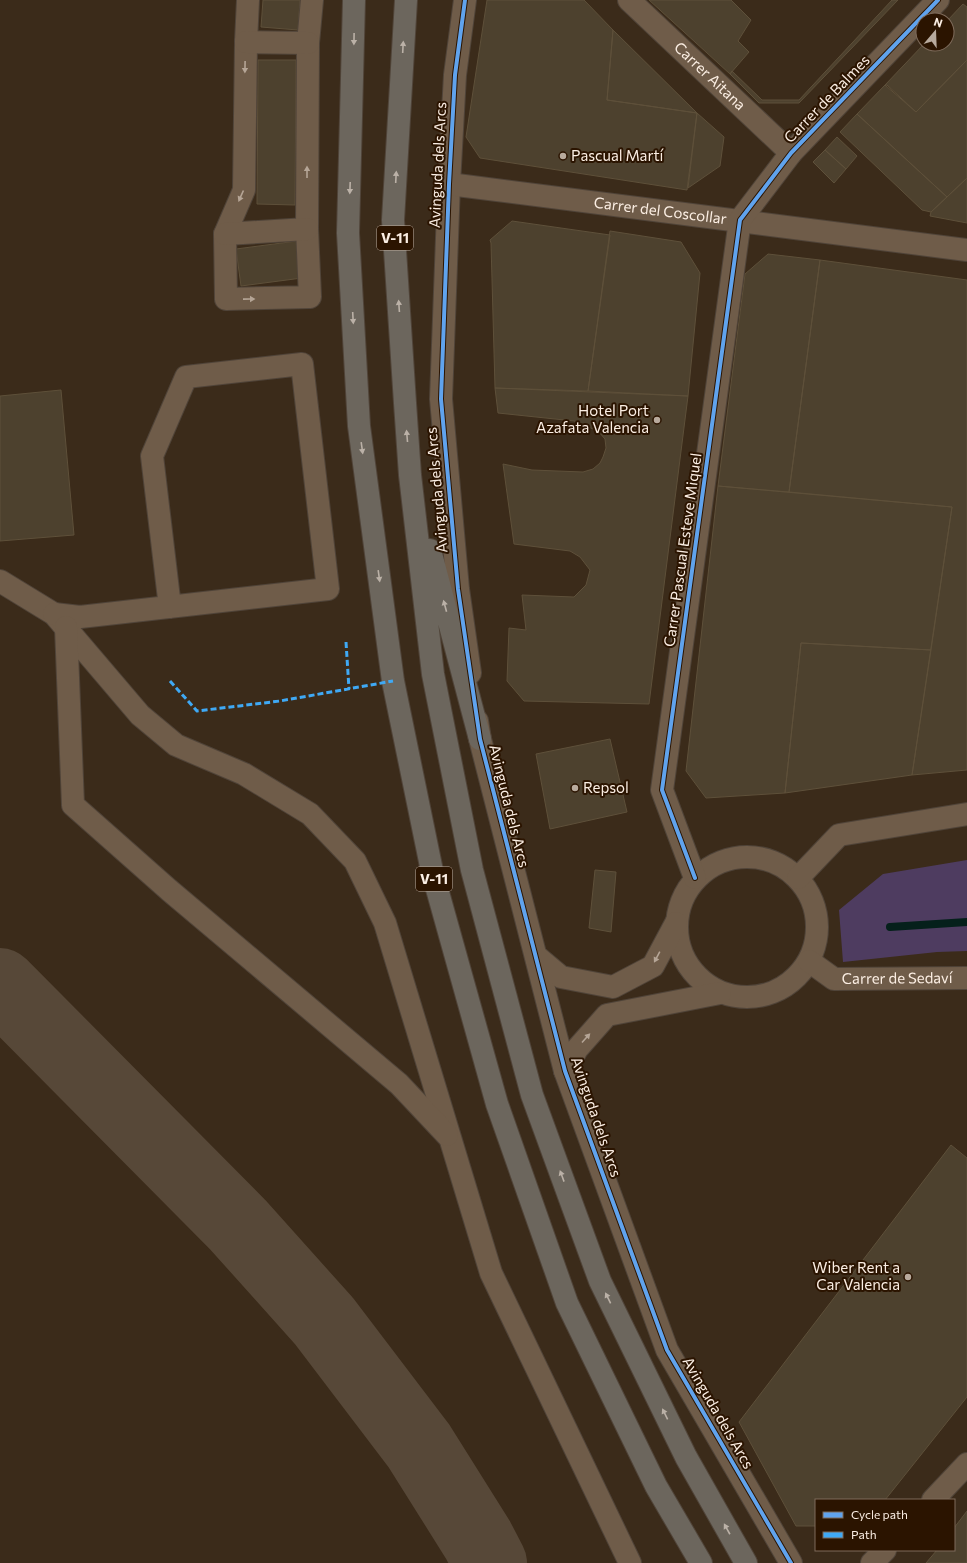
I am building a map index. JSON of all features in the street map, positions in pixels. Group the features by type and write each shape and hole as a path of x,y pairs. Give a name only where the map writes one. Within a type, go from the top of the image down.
{"highway":[{"name":"V-11","path":"354,0 348,233 359,426 394,681 432,871 497,1104 567,1302 656,1486 701,1563"},
{"name":"V-11","path":"406,0 393,220 410,475 433,674 472,870 532,1095 600,1281 686,1457 746,1563"},
{"path":"410,475 480,739"}],"street":[{"path":"248,0 244,190 225,234 226,299 310,297 307,229 308,43 312,0"},
{"name":"Avinguda dels Arcs","path":"465,0 455,76 449,184 441,398 458,589 480,739 566,1071 667,1350 791,1563"},
{"name":"Carrer Aitana","path":"628,0 791,153"},
{"name":"Carrer de Balmes","path":"740,220 791,153 938,0"},
{"path":"246,42 308,43"},
{"name":"Carrer del Coscollar","path":"449,184 967,250"},
{"name":"Carrer Pascual Esteve Miquel","path":"695,878 662,790 740,220"},
{"path":"225,234 307,229"},
{"path":"60,621 80,617 170,607 328,589 302,364 186,378 152,456 170,607"},
{"path":"0,581 60,621 140,715 176,745 244,774 310,814 355,862 384,923 490,1273 630,1563"},
{"path":"60,621 73,804 169,890 399,1084 450,1138"},
{"path":"798,878 839,835 967,814"},
{"path":"536,956 561,977 613,987 653,966 676,923 682,898 695,878 707,868 730,858 754,856 778,864 798,878 812,899 816,914 817,938 809,961 791,983 769,994 744,998 720,993 699,980 689,969 678,947 676,923"},
{"name":"Carrer de Sedaví","path":"809,961 834,979 967,978"},
{"path":"566,1071 577,1049 607,1015 720,993"},
{"path":"934,1499 967,1464"},
{"path":"872,1563 883,1551"}],"shaded area":[{"path":"967,860 967,951 937,952 843,962 839,910 883,874"}],"building":[{"path":"263,0 300,0 298,30 261,27"},
{"path":"487,0 584,0 613,30 607,100 697,113 687,190 480,158 466,137"},
{"path":"649,0 731,0 751,20 738,41 749,52 730,74"},
{"path":"892,0 898,0 799,103 759,103 730,74 732,71 762,100 799,100"},
{"path":"963,4 967,7 967,60 916,112 887,85 885,85 916,52 955,52 955,12"},
{"path":"613,30 697,113 607,100"},
{"path":"258,60 296,60 295,205 257,204"},
{"path":"967,60 967,178 947,197 857,114 885,85 916,112"},
{"path":"697,113 724,137 720,166 688,188"},
{"path":"857,114 947,197 931,212 922,210 840,132"},
{"path":"837,137 857,156 846,169 825,150"},
{"path":"825,150 846,169 834,183 813,162"},
{"path":"967,178 967,223 930,216 931,212"},
{"path":"512,221 610,235 588,391 495,388 490,240"},
{"path":"610,231 681,242 700,273 688,396 588,391"},
{"path":"297,241 302,278 241,286 236,249"},
{"path":"768,254 820,260 789,492 718,486 745,274"},
{"path":"820,260 967,280 967,770 912,775 952,507 789,492"},
{"path":"495,388 688,396 649,704 524,701 507,681 509,628 526,630 522,595 574,597 586,585 590,570 580,557 570,551 514,544 503,464 532,470 583,472 593,469 600,463 606,448 605,439 598,431 574,421 498,413"},
{"path":"61,390 74,535 0,541 0,396"},
{"path":"718,486 952,507 931,650 801,643 785,793 706,798 686,771"},
{"path":"801,643 931,650 912,775 785,793"},
{"path":"610,739 627,812 550,829 536,754"},
{"path":"595,870 616,872 611,932 589,928"},
{"name":"Wiber Rent a Car Valencia","path":"951,1145 967,1158 967,1397 886,1499 815,1499 815,1526 796,1526 739,1422"},
{"path":"967,1511 967,1563 926,1563 936,1551 955,1551 955,1527"}],"waterway":[{"path":"890,927 967,922"}],"taxiway":[{"path":"0,985 238,1225 324,1321 419,1446 478,1540 490,1563"}],"marked path":[{"path":"346,642 349,689"},
{"path":"170,681 197,711 280,701 393,681"}],"cycle path":[{"path":"465,0 455,75 449,184 441,399 458,589 480,739 565,1071 667,1350 791,1563"},
{"path":"695,878 662,790 740,220 791,153 938,0"}],"place":[{"name":"Pascual Martí","path":"563,156"},
{"name":"Hotel Port Azafata Valencia","path":"657,420"},
{"name":"Repsol","path":"575,788"},
{"name":"Wiber Rent a Car Valencia","path":"908,1277"}]}
